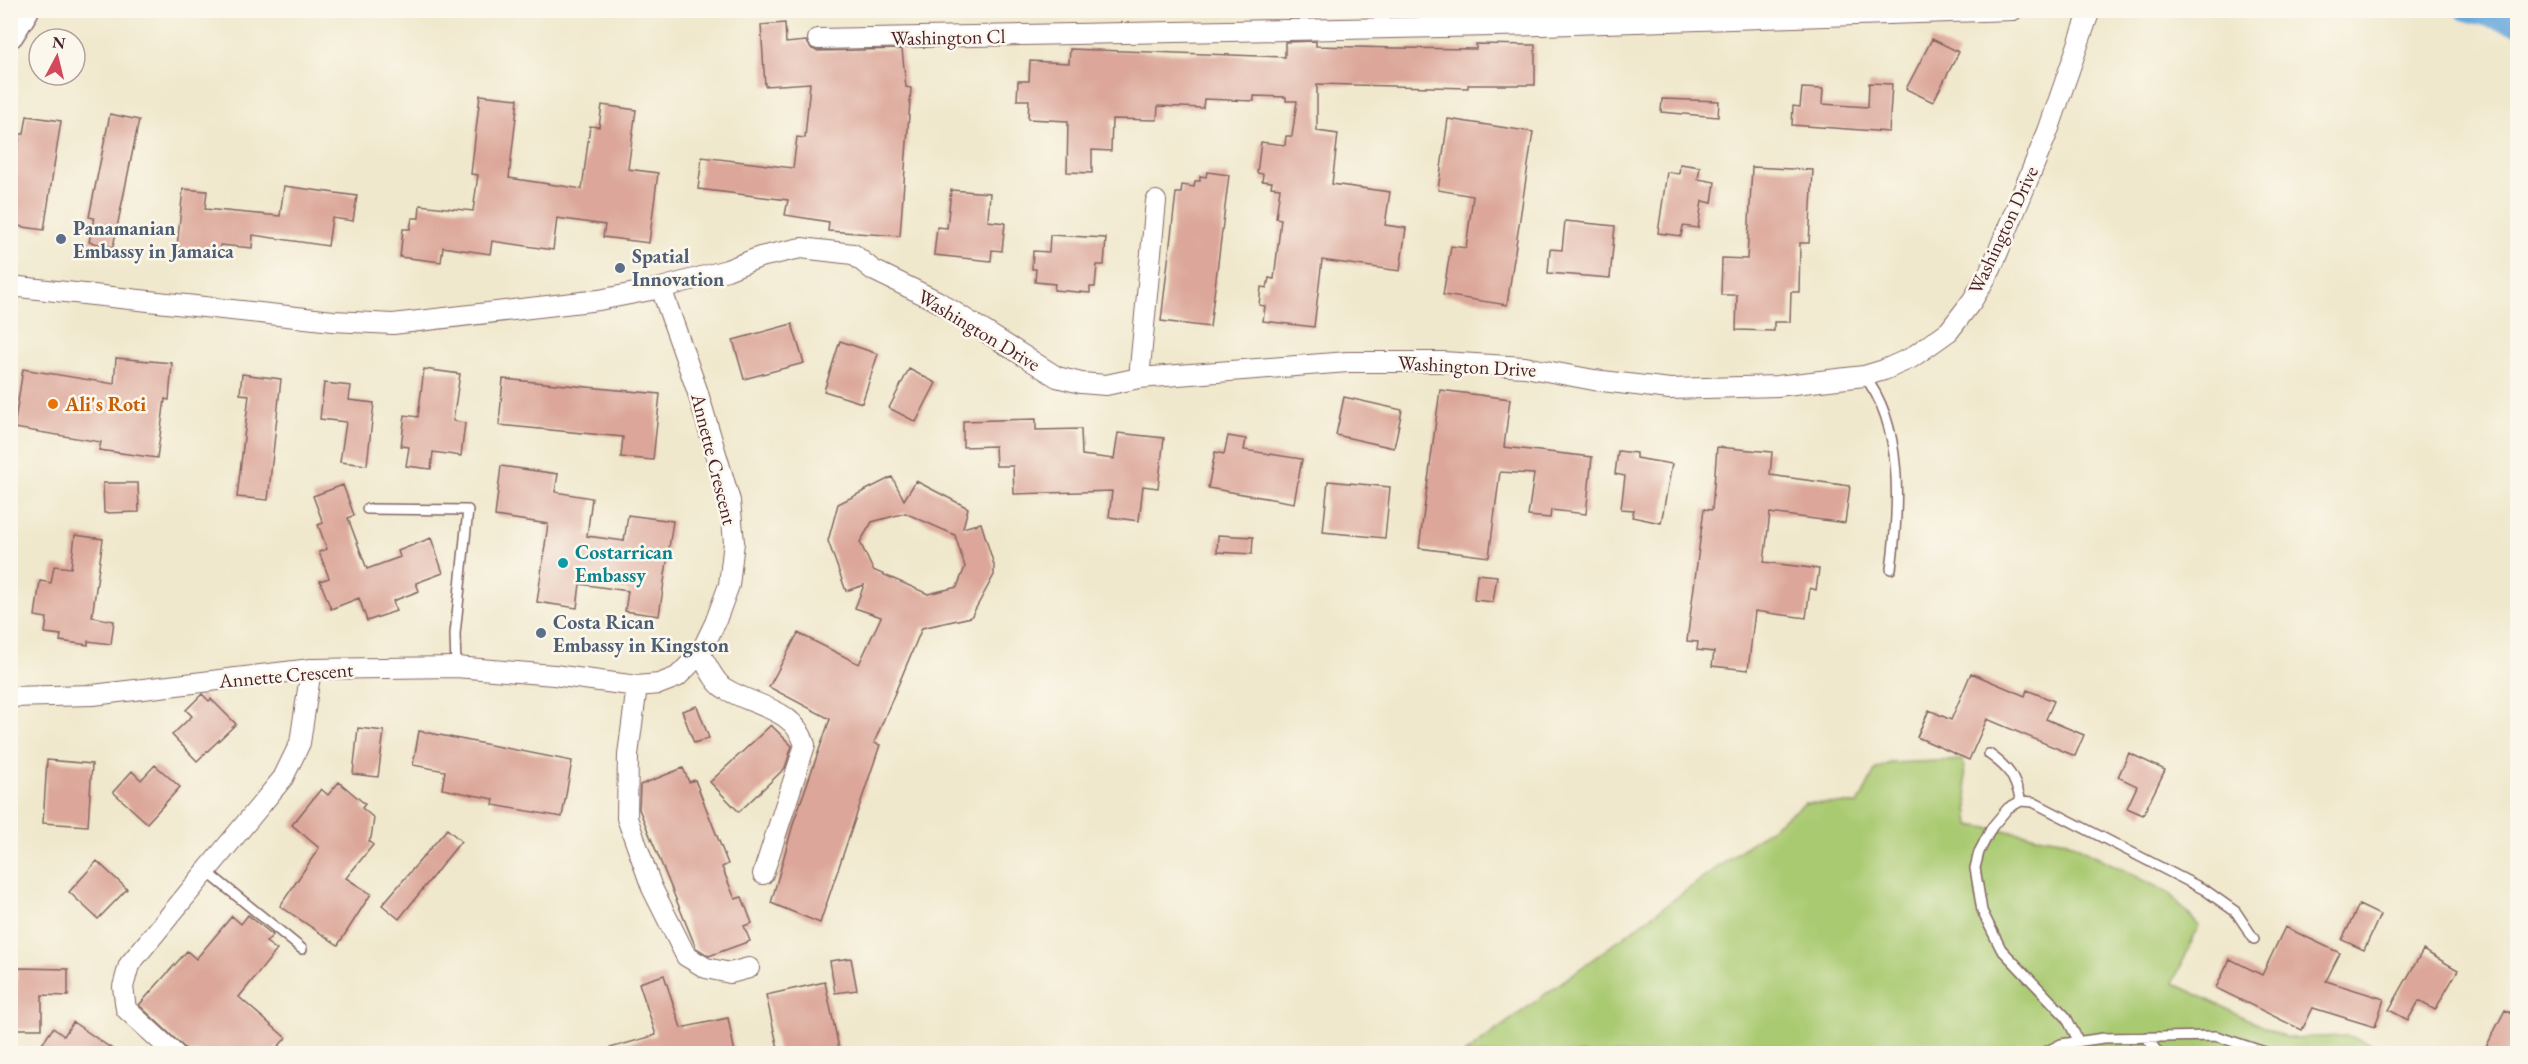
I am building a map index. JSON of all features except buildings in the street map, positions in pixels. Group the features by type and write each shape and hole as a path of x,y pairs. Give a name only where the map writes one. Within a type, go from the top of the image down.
{"street":[{"name":"Washington Cl","path":"818,39 1517,25 2013,10"},
{"name":"Washington Drive","path":"661,288 727,270 760,257 801,248 853,254 873,270 937,301 1057,377 1082,383 1106,385 1139,378 1348,362 1430,362 1525,367 1594,380 1670,390 1777,386 1864,376 1911,358 1949,332 1972,301 1991,269 2044,141 2090,10"},
{"path":"1139,378 1156,201"},
{"path":"10,286 363,324 393,324 599,300 661,288"},
{"name":"Annette Crescent","path":"10,697 93,695 311,669 456,667 554,675 637,686 659,684 677,677 700,654 715,622 729,585 734,542 726,490 697,390 661,288"},
{"path":"700,654 722,687 790,719 800,729 805,744 764,874"},
{"path":"175,1053 126,1009 123,987 129,965 283,778 300,743 311,669"},
{"path":"637,686 628,755 627,818 652,888 686,956 706,968 730,973 749,968"}],"lane":[{"path":"1864,376 1877,392 1889,427 1896,480 1896,533 1891,569"},
{"path":"367,509 468,510 455,634 456,667"},
{"path":"1989,754 2005,765 2014,778 2020,801"},
{"path":"2079,1041 2066,1017 2001,949 1982,910 1975,868 1979,852 1992,827 2008,808 2020,801 2033,802 2205,890 2236,912 2254,939"},
{"path":"206,871 302,949"},
{"path":"2041,1053 2061,1044 2104,1038 2216,1036 2271,1053"},
{"path":"2146,1037 2159,1053"}],"green space":[{"path":"1963,760 1970,825 2067,841 2169,893 2199,926 2173,983 2287,1038 2346,1036 2397,1053 1464,1054 1805,803 1858,804 1876,769 1890,763"}],"waterway":[{"path":"2466,10 2518,24"}],"place":[{"name":"Panamanian Embassy in Jamaica","path":"61,239"},
{"name":"Spatial Innovation","path":"620,268"},
{"name":"Ali's Roti","path":"53,404"},
{"name":"Costarrican Embassy","path":"563,563"},
{"name":"Costa Rican Embassy in Kingston","path":"541,633"}]}
